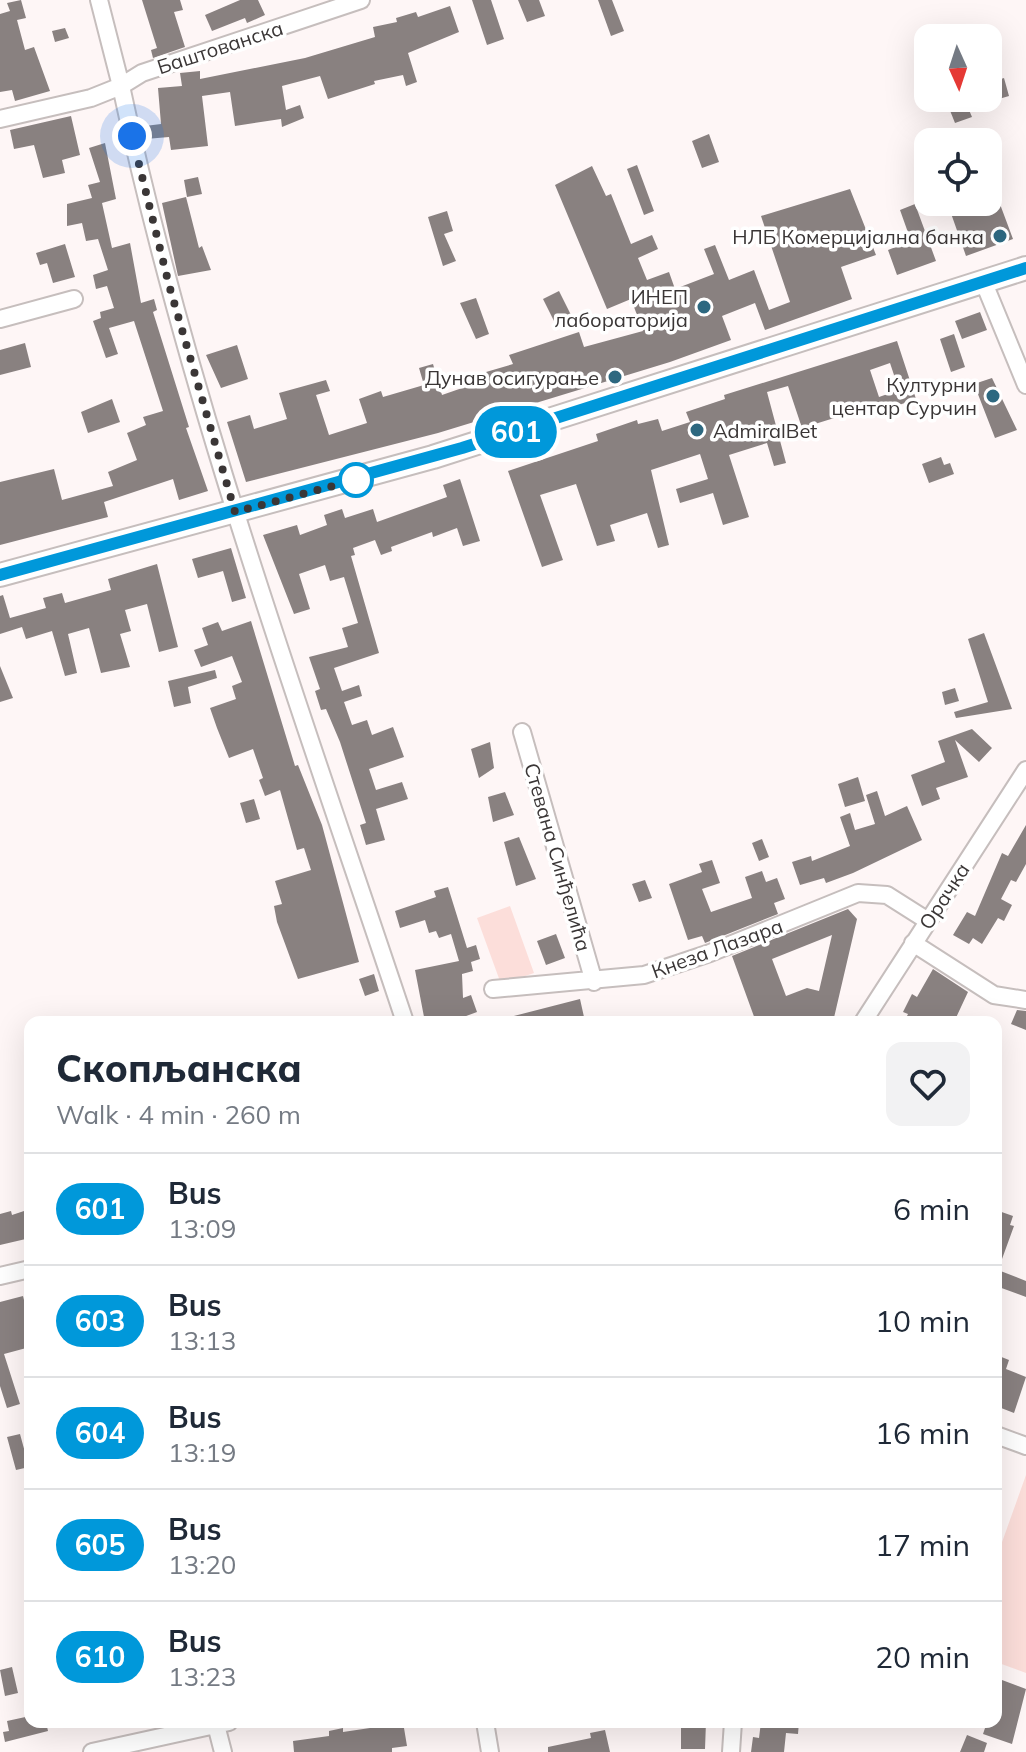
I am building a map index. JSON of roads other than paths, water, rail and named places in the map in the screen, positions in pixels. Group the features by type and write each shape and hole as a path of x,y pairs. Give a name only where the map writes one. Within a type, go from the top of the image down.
{"main road":[{"path":"0,575 235,512 581,413 1026,268"}],"street":[{"path":"99,0 124,84 165,271 235,512 403,1016"},
{"name":"Баштованска","path":"0,119 91,98 142,73 361,0"},
{"path":"984,283 1026,385"},
{"path":"0,319 74,299"},
{"name":"Стевана Синђелића","path":"522,732 594,982"},
{"name":"Орачка","path":"867,1016 1026,770"},
{"name":"Кнеза Лазара","path":"493,989 594,982 672,967 858,893 887,895 928,921"},
{"path":"913,943 994,995 1026,1000"},
{"path":"0,1276 24,1270"},
{"path":"1002,1437 1026,1446"},
{"path":"92,1752 200,1728"},
{"path":"222,1728 223,1752"},
{"path":"486,1728 490,1752"},
{"path":"731,1752 733,1728"}],"place":[{"name":"НЛБ Комерцијална банка","path":"1000,236"},
{"name":"ИНЕП лабораторија","path":"704,307"},
{"name":"Дунав осигурање","path":"615,377"},
{"name":"Културни центар Сурчин","path":"993,396"},
{"name":"AdmiralBet","path":"697,430"}]}
